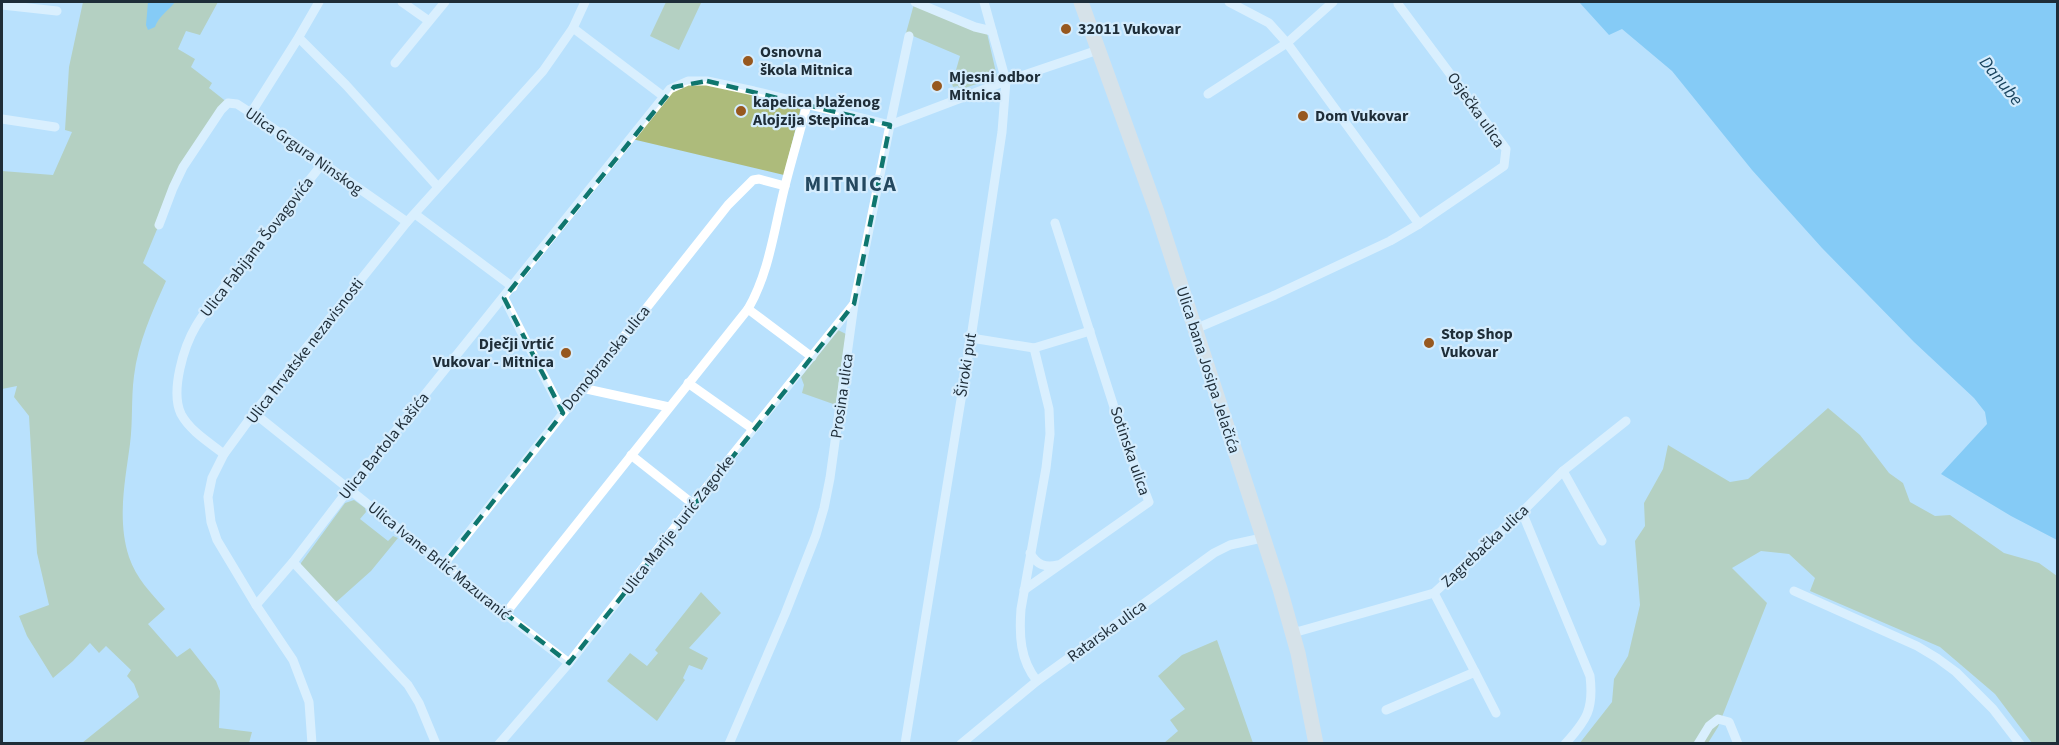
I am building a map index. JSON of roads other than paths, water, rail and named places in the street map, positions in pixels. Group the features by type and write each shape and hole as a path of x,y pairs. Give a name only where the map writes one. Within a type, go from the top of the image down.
{"main road":[{"name":"Ulica bana Josipa Jelačića","path":"1081,2 1157,212 1292,631 1316,744"}],"street":[{"path":"251,112 299,38 319,2"},
{"path":"402,2 429,21"},
{"path":"395,63 445,2"},
{"name":"Ulica hrvatske nezavisnosti","path":"312,744 309,702 293,660 256,605 217,540 211,522 209,488 224,454 254,413 407,222 543,71 573,28 585,2"},
{"path":"915,2 975,27 992,31"},
{"path":"984,2 1006,81"},
{"path":"1229,2 1269,23 1287,43 1419,224"},
{"path":"1208,94 1287,43 1333,2"},
{"name":"Osječka ulica","path":"1195,330 1380,245 1419,224 1504,166 1506,149 1398,4"},
{"path":"2,5 57,11"},
{"path":"573,28 663,96"},
{"name":"Prosina ulica","path":"729,744 785,614 816,535 824,508 854,304 909,36"},
{"path":"299,38 346,85 438,187"},
{"path":"890,125 1006,81 1098,50"},
{"name":"Ulica Bartola Kašića","path":"256,605 513,287 663,96 679,83 696,80 738,87 890,125"},
{"name":"Široki put","path":"905,744 971,338 1002,132 1006,81"},
{"name":"Ulica Grgura Ninskog","path":"159,225 183,167 228,103 237,104 251,112 407,222"},
{"path":"505,614 748,309 758,292 767,264 807,104"},
{"path":"2,119 55,127"},
{"name":"Ulica Fabijana Šovagovića","path":"224,454 196,432 181,413 177,384 186,350 195,327 216,297 323,163"},
{"name":"Domobranska ulica","path":"443,565 720,214 749,182 759,179 785,186"},
{"path":"415,214 513,287"},
{"name":"Sotinska ulica","path":"1024,590 1149,502 1122,432 1055,223"},
{"path":"504,298 563,413"},
{"name":"Ulica Marije Jurić Zagorke","path":"499,744 569,663 854,304"},
{"path":"748,309 812,357"},
{"path":"971,338 1034,348 1090,331"},
{"path":"1034,348 1050,422 1046,468 1019,626 1024,659 1037,681"},
{"path":"688,383 753,429"},
{"path":"582,388 669,407"},
{"name":"Ulica Ivane Brlić Mazuranić","path":"254,413 569,663"},
{"name":"Zagrebačka ulica","path":"1292,631 1300,631 1434,593 1563,471 1626,421"},
{"path":"631,455 693,504"},
{"path":"1563,471 1602,541"},
{"path":"1522,512 1590,676 1592,693 1588,715 1565,744"},
{"name":"Ratarska ulica","path":"961,744 1037,681 1214,553 1230,545 1262,538"},
{"path":"1030,553 1039,565 1046,567 1059,565"},
{"path":"293,562 408,686 419,703 436,744"},
{"path":"1794,591 1917,646 1937,658 1956,672 1993,709 2020,744"},
{"path":"1434,593 1496,713"},
{"path":"1386,710 1475,672"},
{"path":"1698,744 1709,726 1718,720 1729,722 1738,744"}],"water":[{"path":"148,2 175,2 155,27 148,30 146,25"},
{"name":"Danube","path":"1579,2 2057,2 2057,540 2011,516 1941,474 1987,424 1985,412 1974,398 1914,342 1822,248 1752,170 1672,71 1622,29 1609,35"}],"place":[{"name":"32011 Vukovar","path":"1066,29"},
{"name":"Osnovna škola Mitnica","path":"748,61"},
{"name":"Mjesni odbor Mitnica","path":"937,86"},
{"name":"kapelica blaženog Alojzija Stepinca","path":"741,111"},
{"name":"Dom Vukovar","path":"1303,116"},
{"name":"Stop Shop Vukovar","path":"1429,343"},
{"name":"Dječji vrtić Vukovar - Mitnica","path":"566,353"}],"district":[{"name":"MITNICA","path":"851,184"}]}
